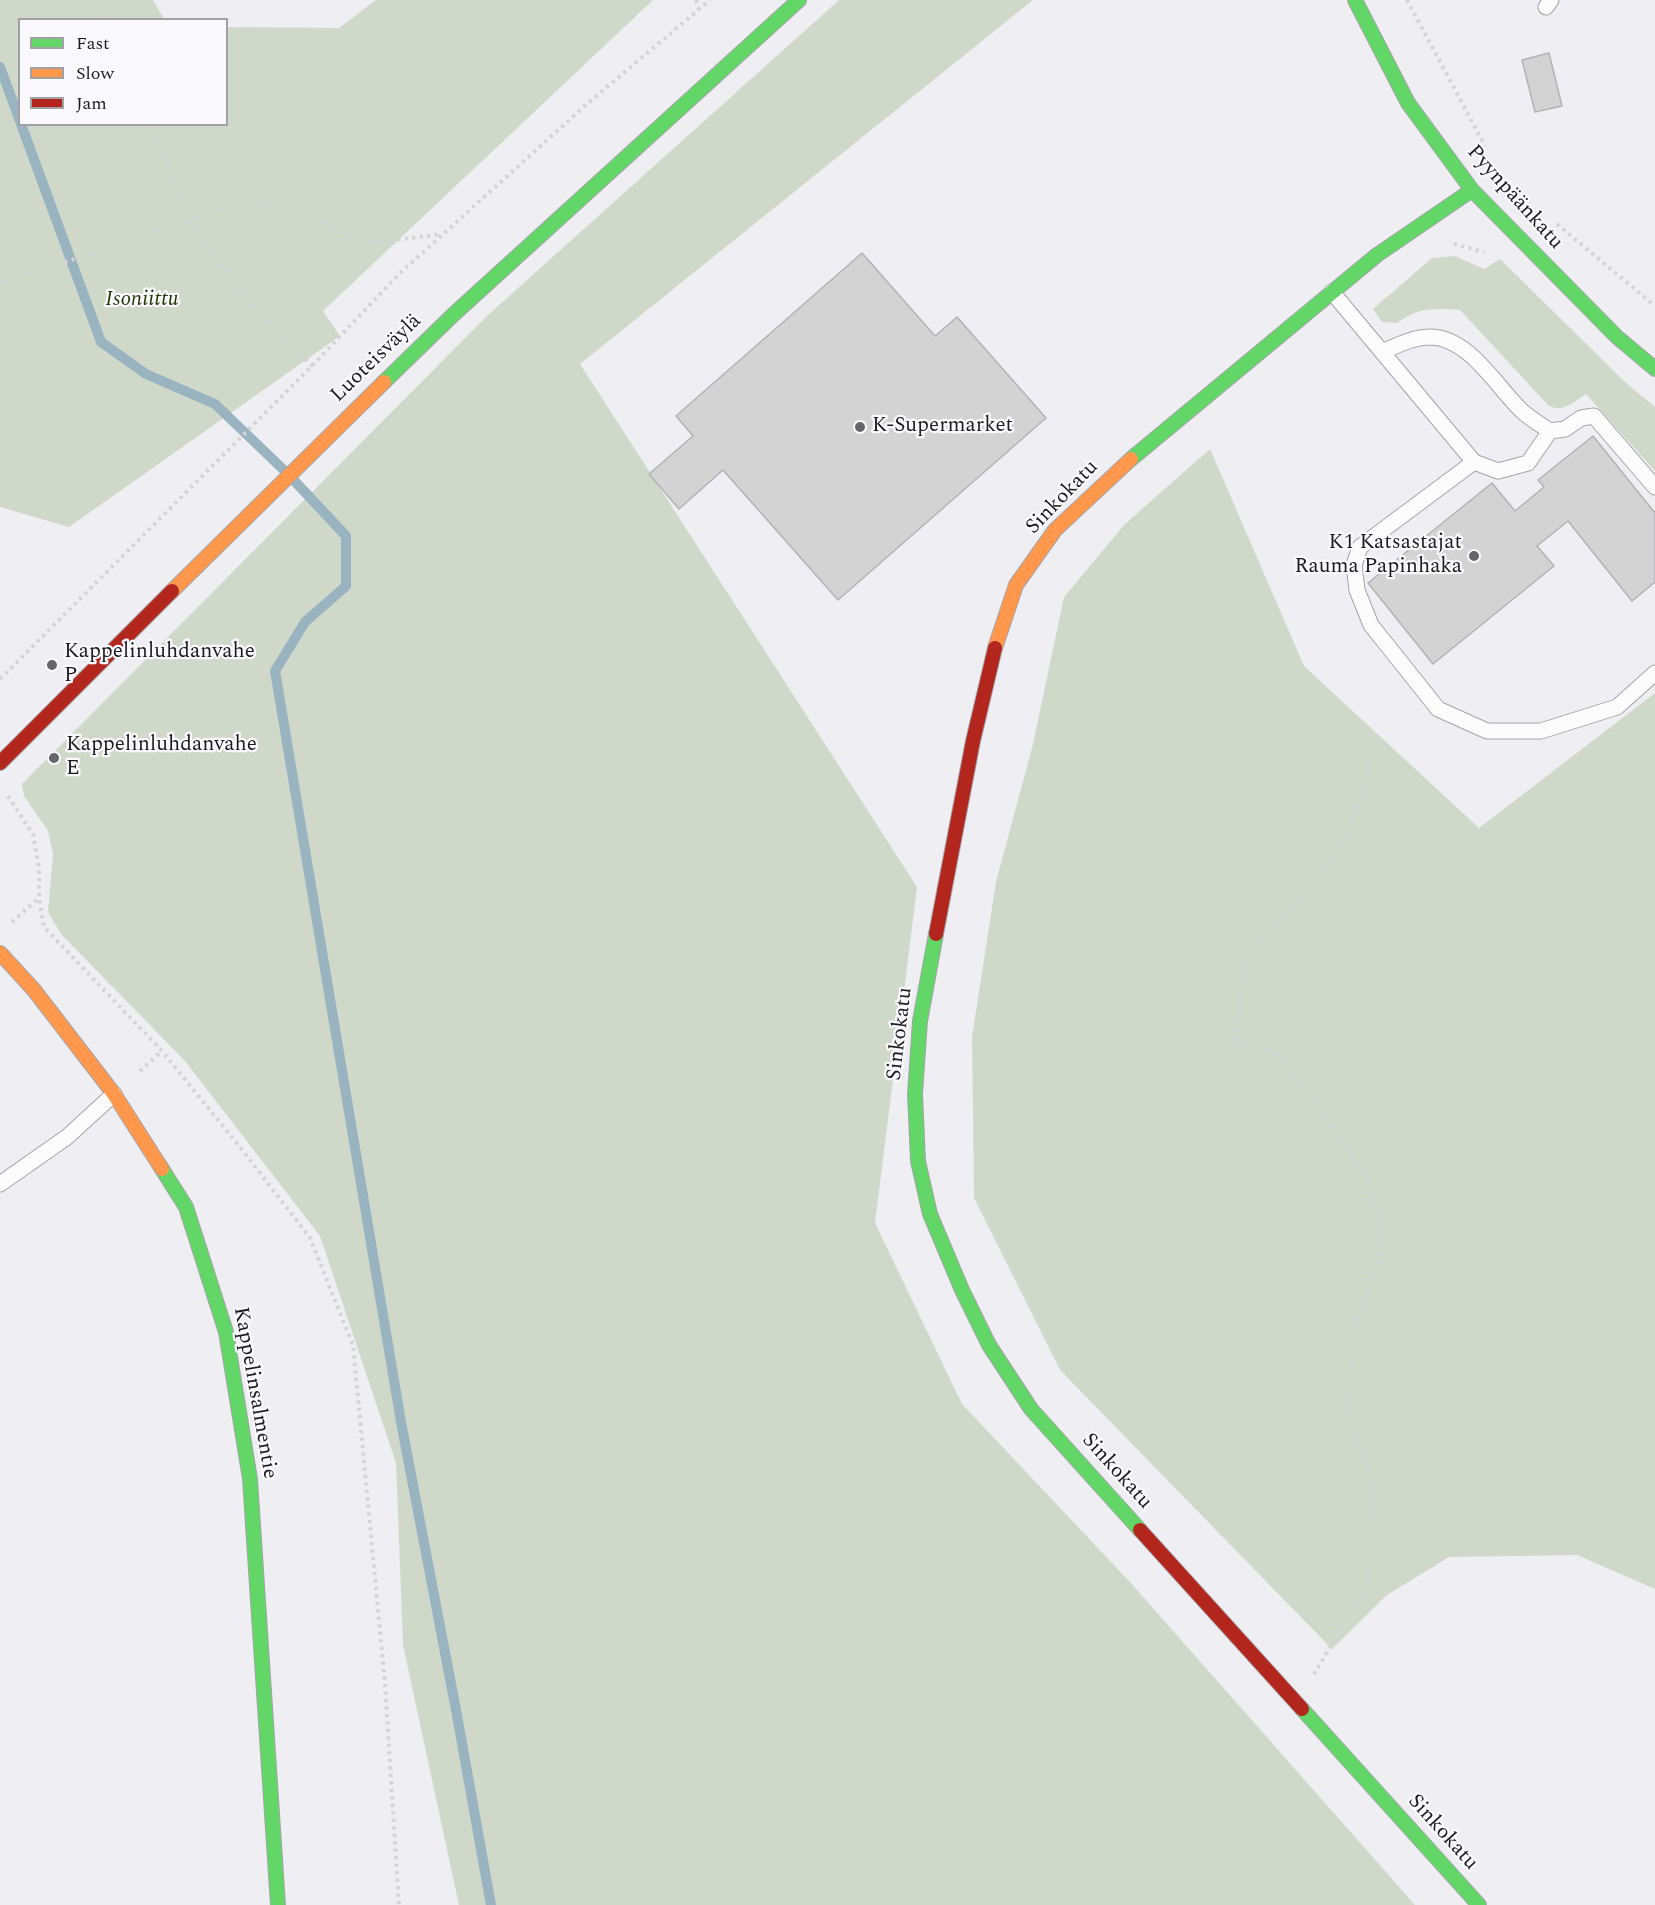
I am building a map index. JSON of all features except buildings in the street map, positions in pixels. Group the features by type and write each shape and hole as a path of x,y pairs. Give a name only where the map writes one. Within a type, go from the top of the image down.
{"main road":[{"name":"Luoteisväylä","path":"0,763 288,474 454,314 799,0"},
{"name":"Pyynpäänkatu","path":"1355,0 1408,103 1472,190 1617,337 1655,369"},
{"name":"Sinkokatu","path":"1472,190 1377,255 1139,451 1055,530 1016,585 994,651 974,741 920,1021 915,1094 918,1161 930,1214 988,1345 1031,1409 1479,1905"},
{"name":"Kappelinsalmentie","path":"0,953 34,990 114,1094 186,1207 226,1332 250,1479 278,1905"}],"lane":[{"path":"1332,292 1474,462 1498,471 1528,463 1550,431"},
{"path":"1382,352 1406,340 1432,337 1458,345 1524,412 1550,431 1565,429 1581,418 1594,416 1655,487"},
{"path":"1474,462 1360,547 1354,565 1357,590 1371,625 1438,709 1487,731 1541,730 1617,707 1655,674"},
{"path":"0,1184 67,1137 114,1094"}],"path":[{"path":"101,0 108,18"},
{"path":"696,0 699,10"},
{"path":"0,679 312,366 399,274 587,104 710,0"},
{"path":"1407,0 1487,150"},
{"path":"152,126 189,220 237,286 312,366"},
{"path":"0,282 91,254 246,201 285,208 327,223 364,244 444,234"},
{"path":"1552,219 1655,306"},
{"path":"1451,244 1485,252 1512,231"},
{"path":"1311,1679 1369,1582 1373,1482 1347,1411 1356,1323 1378,1263 1381,1222 1367,1178 1276,1051 1233,1044 1248,956 1298,902 1343,846 1367,782 1371,728"},
{"path":"8,795 33,834 39,868 39,898 44,927 162,1051 310,1238 353,1344 386,1684 399,1905"},
{"path":"8,926 39,898"}],"green space":[{"name":"Isoniittu","path":"0,0 153,0 163,18 18,18 18,126 228,126 228,27 339,28 376,0 653,0 323,311 340,336 69,527 0,507"},
{"path":"839,0 1033,0 580,364 917,887 875,1223 962,1404 1129,1581 1415,1905 459,1905 403,1645 396,1463 320,1236 185,1061 61,934 48,912 53,854 48,831 24,796 22,784 488,315"},
{"path":"1455,256 1484,269 1500,259 1626,383 1655,407 1655,471 1586,394 1563,407 1548,405 1460,310 1419,311 1397,323 1382,322 1373,309 1432,258"},
{"path":"1210,449 1304,666 1479,828 1655,693 1655,1589 1577,1555 1449,1557 1387,1595 1332,1649 1060,1370 974,1198 972,1037 996,882 1033,744 1064,597 1124,525"}],"waterway":[{"path":"0,67 18,116"},
{"path":"22,126 101,342 146,374 215,404 288,474 346,536 346,586 305,622 275,671 401,1422 491,1905"}],"traffic: fast":[{"path":"384,382 454,314 799,0"},
{"path":"1355,0 1408,103 1472,190 1617,337 1655,369"},
{"path":"1131,459 1377,255 1472,190"},
{"path":"936,934 920,1021 915,1094 918,1161 930,1214 962,1290 989,1345 1031,1409 1140,1530"},
{"path":"162,1169 186,1207 226,1332 250,1479 278,1905"},
{"path":"1302,1709 1479,1905"}],"traffic: slow":[{"path":"172,591 384,382"},
{"path":"995,648 1016,585 1055,530 1131,459"},
{"path":"0,953 34,990 114,1094 162,1169"}],"traffic: jam":[{"path":"0,763 172,591"},
{"path":"936,934 973,741 995,648"},
{"path":"1140,1530 1302,1709"}],"place":[{"name":"K-Supermarket","path":"860,427"},
{"name":"K1 Katsastajat Rauma Papinhaka","path":"1474,556"},
{"name":"Kappelinluhdanvahe P","path":"52,665"},
{"name":"Kappelinluhdanvahe E","path":"54,758"}]}
